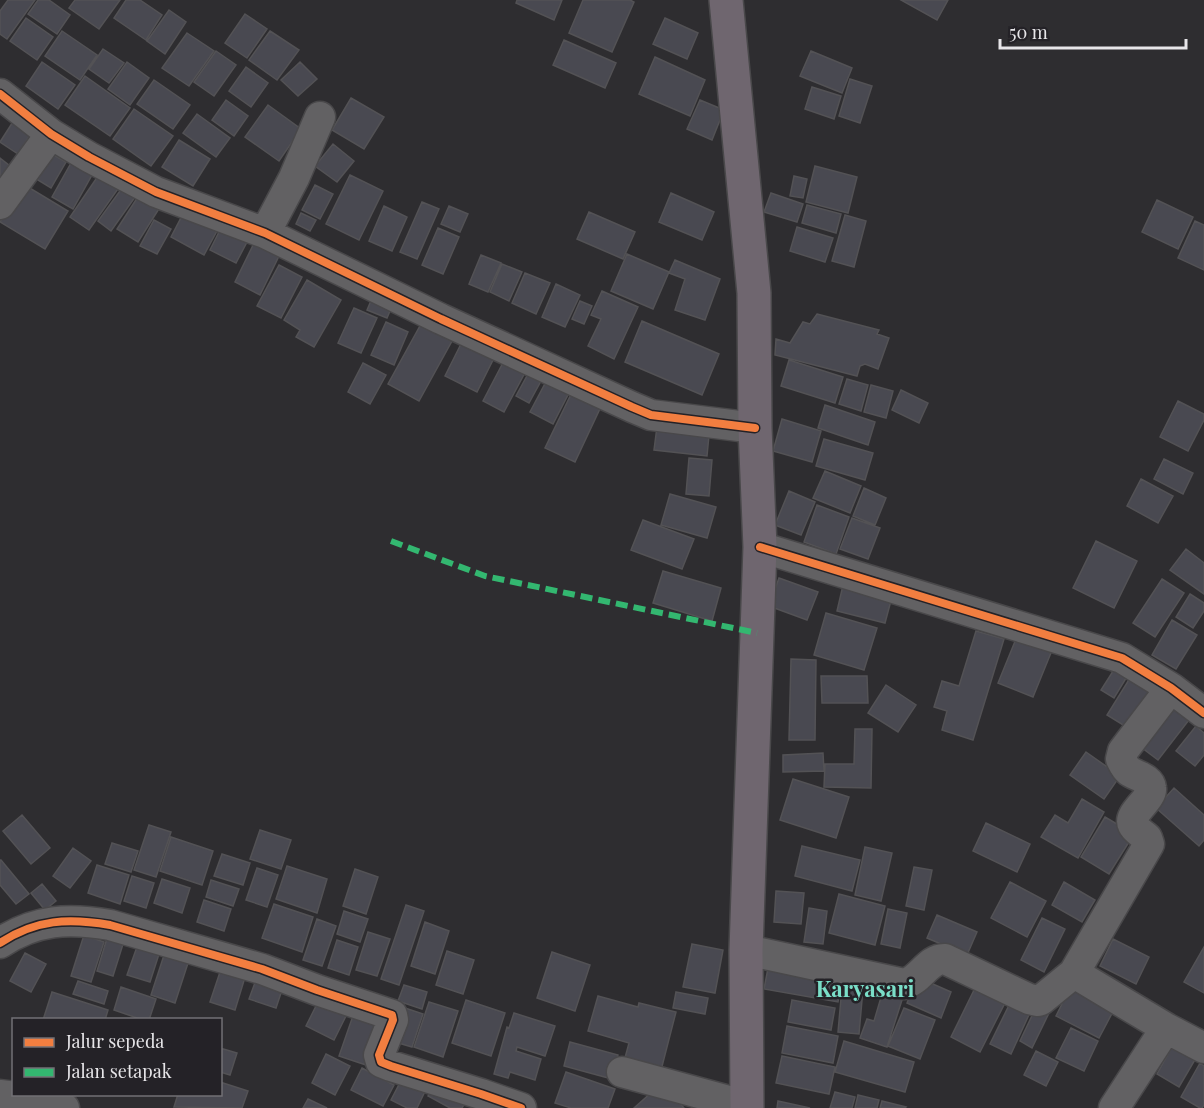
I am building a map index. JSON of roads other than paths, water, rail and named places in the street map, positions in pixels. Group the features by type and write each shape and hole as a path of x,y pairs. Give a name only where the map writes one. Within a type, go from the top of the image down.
{"main road":[{"path":"726,0 754,293 755,428 760,547 747,950 747,1107"}],"street":[{"path":"0,94 51,134 156,192 265,233 441,319 632,407 651,415 755,428"},
{"path":"265,233 294,178 320,117"},
{"path":"0,204 51,134"},
{"path":"760,547 1122,658 1171,688 1204,713"},
{"path":"747,950 904,984 909,983 940,958 1029,999 1041,1000 1074,973 1149,844 1147,838 1134,827 1132,821 1151,792 1151,786 1148,781 1128,770 1121,759 1123,751 1171,688"},
{"path":"0,943 20,931 39,925 65,920 91,921 262,969 392,1015 393,1020 379,1055 381,1062 521,1108"},
{"path":"1074,973 1204,1048"},
{"path":"1114,1108 1166,1028"},
{"path":"622,1072 747,1107"},
{"path":"0,1095 24,1098 64,1108"}],"district":[{"name":"Karyasari","path":"865,988"}]}
